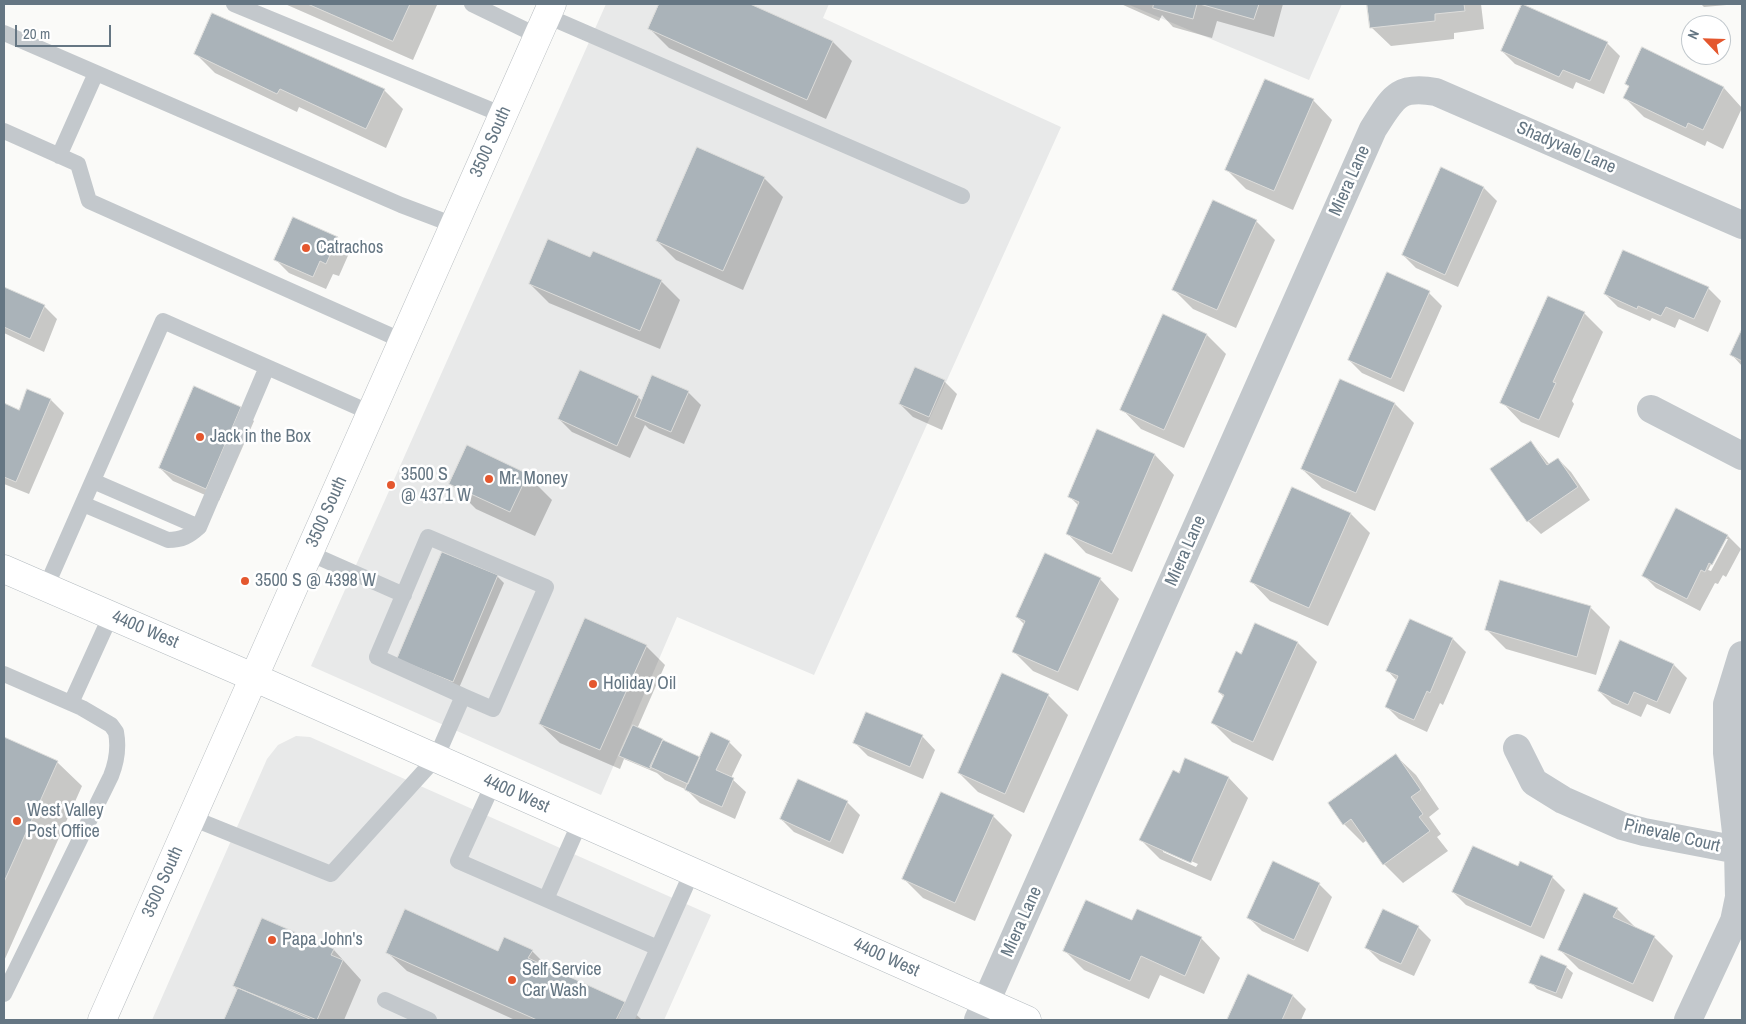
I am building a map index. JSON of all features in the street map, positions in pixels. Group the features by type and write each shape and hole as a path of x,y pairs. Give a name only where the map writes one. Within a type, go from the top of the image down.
{"street":[{"name":"3500 South","path":"102,1020 546,18"},
{"name":"Shadyvale Lane","path":"1390,102 1402,92 1416,89 1436,92 1742,225"},
{"name":"Miera Lane","path":"982,1011 1373,129 1390,102"},
{"path":"1650,409 1742,456"},
{"name":"4400 West","path":"4,569 253,677 692,872 982,1011 1027,1020"},
{"path":"1688,1020 1734,921 1739,897 1738,850 1727,753 1727,704 1742,655"},
{"name":"Pinevale Court","path":"1517,748 1534,782 1562,800 1622,826 1738,850"}],"lane":[{"path":"234,4 503,115"},
{"path":"472,4 546,18 962,196"},
{"path":"4,33 401,205 454,225"},
{"path":"59,156 96,73"},
{"path":"4,131 78,164 89,201 403,341"},
{"path":"46,587 163,321 371,414"},
{"path":"83,504 168,540 179,540 190,535 199,526 267,367"},
{"path":"93,481 199,526"},
{"path":"428,537 546,587 493,709 463,696 377,657 428,537"},
{"path":"309,553 404,595"},
{"path":"71,703 110,616"},
{"path":"4,674 71,703 111,725 116,732 117,758 111,776 4,994"},
{"path":"192,818 331,874 436,758 463,696"},
{"path":"493,784 458,861 658,948"},
{"path":"546,899 580,822"},
{"path":"626,1020 692,872"},
{"path":"385,1000 430,1020"}],"shaded area":[{"path":"606,4 829,4 823,18 1061,127 814,675 677,617 601,795 311,666"},
{"path":"1127,4 1342,4 1309,80"},
{"path":"296,736 310,737 711,915 664,1020 152,1020 267,759 278,745"}],"building":[{"path":"308,4 410,4 393,41"},
{"path":"659,4 750,4 833,41 807,100 648,29"},
{"path":"1154,4 1197,4 1193,19 1153,8"},
{"path":"1200,4 1259,4 1254,19"},
{"path":"1367,4 1464,4 1465,11 1435,14 1435,21 1370,28"},
{"path":"1522,4 1608,42 1590,81 1563,70 1559,77 1501,51"},
{"path":"212,13 385,89 366,129 280,89 277,94 194,54"},
{"path":"1642,47 1724,87 1703,130 1688,123 1686,128 1623,98 1629,86 1625,84"},
{"path":"1265,79 1314,99 1274,191 1225,170"},
{"path":"697,147 765,177 723,271 656,241"},
{"path":"1441,167 1484,187 1445,275 1402,255"},
{"path":"1213,200 1257,220 1217,310 1172,290"},
{"name":"Catrachos","path":"293,217 338,237 326,264 320,261 313,277 274,260"},
{"path":"548,239 590,257 593,251 662,280 640,331 529,284"},
{"path":"1623,250 1709,287 1694,319 1666,307 1661,316 1638,306 1637,309 1604,294"},
{"path":"1387,272 1430,291 1391,379 1348,360"},
{"path":"4,287 45,305 30,339 4,327"},
{"path":"1548,296 1585,312 1553,382 1556,383 1539,420 1500,403"},
{"path":"1163,314 1207,334 1164,430 1120,410"},
{"path":"1742,329 1742,361 1730,355"},
{"path":"915,367 945,380 929,417 899,404"},
{"path":"580,370 639,396 617,446 558,419"},
{"path":"652,375 689,391 671,432 635,417"},
{"path":"1340,379 1395,403 1356,493 1301,469"},
{"name":"Jack in the Box","path":"194,386 241,407 206,489 159,468"},
{"path":"27,389 51,399 16,482 4,477 4,403 19,410"},
{"path":"1097,429 1155,454 1112,554 1066,534 1079,502 1068,497"},
{"path":"1531,441 1547,465 1558,458 1578,487 1527,522 1490,469"},
{"name":"Mr. Money","path":"467,445 528,474 510,512 449,484"},
{"path":"1292,487 1351,513 1309,608 1250,582"},
{"path":"1676,508 1728,535 1712,565 1709,563 1705,572 1701,570 1687,599 1642,576"},
{"path":"442,552 498,575 453,682 397,659"},
{"path":"1045,553 1101,578 1058,672 1012,652 1025,621 1016,617"},
{"path":"1500,580 1591,606 1577,657 1485,630"},
{"name":"Holiday Oil","path":"585,618 647,645 600,750 539,724"},
{"path":"1410,619 1453,638 1430,693 1427,691 1414,720 1385,707 1398,676 1386,671"},
{"path":"1255,623 1298,642 1253,742 1211,723 1224,695 1218,692 1236,651 1241,654"},
{"path":"1620,640 1674,664 1657,702 1634,692 1628,705 1598,691"},
{"path":"1002,673 1049,694 1005,794 958,773"},
{"path":"866,712 923,735 910,767 853,743"},
{"path":"633,725 663,739 650,769 619,756"},
{"path":"711,732 730,741 716,770 734,778 722,807 685,790"},
{"name":"West Valley Post Office","path":"4,737 58,761 4,882"},
{"path":"663,740 700,757 688,784 650,767"},
{"path":"1396,754 1421,790 1411,797 1423,814 1419,817 1430,831 1383,865 1351,819 1343,825 1328,803"},
{"path":"1185,758 1229,777 1191,863 1139,840 1173,770 1179,773"},
{"path":"798,779 848,801 830,842 780,819"},
{"path":"941,792 994,815 955,903 902,879"},
{"path":"1473,846 1518,866 1520,861 1553,876 1531,927 1452,892"},
{"path":"1273,861 1320,883 1294,940 1247,918"},
{"path":"1584,893 1618,908 1613,917 1655,936 1633,984 1558,950"},
{"path":"1086,900 1132,920 1137,909 1202,937 1185,976 1141,956 1130,981 1063,951"},
{"name":"Self Service Car Wash","path":"405,909 498,951 504,937 533,950 528,958 625,1002 616,1020 537,1020 386,953"},
{"path":"1383,909 1419,926 1401,964 1365,948"},
{"path":"262,918 334,949 331,955 343,960 317,1020 233,986"},
{"path":"1541,955 1567,966 1556,993 1529,983"},
{"path":"1248,974 1293,995 1282,1020 1227,1020"},
{"path":"238,988 312,1020 224,1020"}],"place":[{"name":"Catrachos","path":"306,248"},
{"name":"Jack in the Box","path":"200,437"},
{"name":"Mr. Money","path":"489,479"},
{"name":"3500 S @ 4371 W","path":"391,485"},
{"name":"3500 S @ 4398 W","path":"245,581"},
{"name":"Holiday Oil","path":"593,684"},
{"name":"West Valley Post Office","path":"17,821"},
{"name":"Papa John's","path":"272,940"},
{"name":"Self Service Car Wash","path":"512,980"}]}
